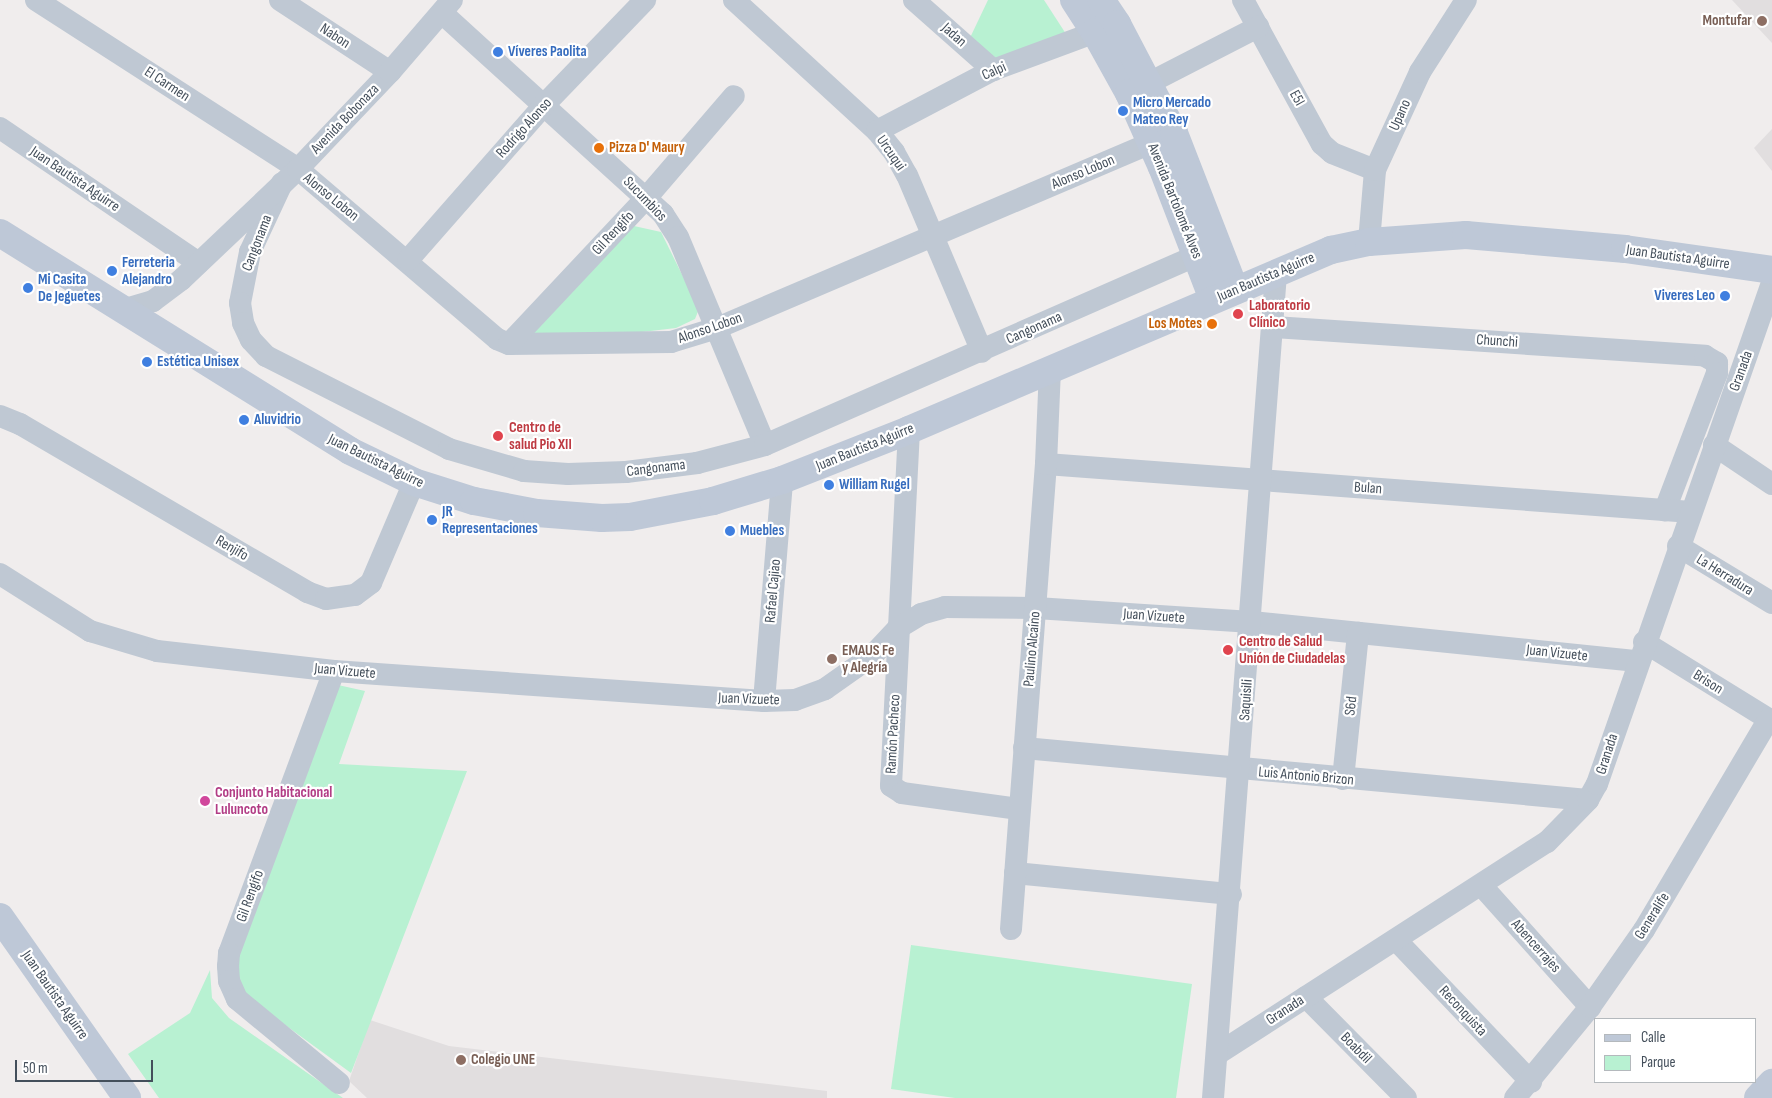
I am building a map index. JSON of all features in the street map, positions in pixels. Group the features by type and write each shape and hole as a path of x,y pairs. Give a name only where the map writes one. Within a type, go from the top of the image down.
{"main road":[{"name":"Avenida Bartolomé Alves","path":"1074,0 1106,28 1149,83 1174,133 1207,251 1224,295"},
{"name":"Avenida Bartolomé Alves","path":"1102,0 1106,28 1151,143 1207,251"},
{"name":"Juan Bautista Aguirre","path":"0,233 350,451 414,482 474,502 537,513 602,518 638,516 713,501 782,480 909,430 1050,368 1331,250 1369,242 1466,235 1625,249 1772,270"},
{"name":"Juan Bautista Aguirre","path":"0,917 127,1098"},
{"path":"1758,1098 1772,1083"}],"street":[{"name":"El Carmen","path":"36,0 290,176"},
{"name":"Nabon","path":"280,0 390,72"},
{"name":"Rodrigo Alonso","path":"408,260 544,105 645,0"},
{"name":"Urcuqui","path":"734,0 876,132 907,176 982,352"},
{"name":"Jadan","path":"914,0 994,70"},
{"name":"E5I","path":"1243,0 1322,144 1332,153 1375,170"},
{"name":"Upano","path":"1369,242 1375,170 1420,72 1466,0"},
{"name":"Avenida Bobonaza","path":"122,310 138,307 166,292 199,263 290,176 390,72 447,7"},
{"name":"Sucumbios","path":"447,7 544,105 647,197 678,236 765,445"},
{"path":"1149,83 1258,27"},
{"name":"Calpi","path":"876,132 994,70 1106,28"},
{"name":"Gil Rengifo","path":"508,344 647,197 734,96"},
{"name":"Juan Bautista Aguirre","path":"0,128 199,263"},
{"name":"Alonso Lobon","path":"290,176 408,260 497,339 508,344 671,342 717,328 1151,143"},
{"name":"Cangonama","path":"290,176 250,252 240,303 243,323 251,340 266,356 450,449 524,471 568,474 626,472 697,463 765,445 982,352 1207,251"},
{"name":"Saquisili","path":"1213,1098 1219,1053 1241,770 1261,480 1274,327 1276,273"},
{"name":"Granada","path":"1219,1053 1547,842 1588,800 1597,784 1678,546 1772,283"},
{"path":"163,336 166,292"},
{"name":"Chunchi","path":"1274,327 1705,356 1717,363 1665,510"},
{"name":"Paulino Alcaíno","path":"1011,929 1036,608 1046,464 1050,368"},
{"name":"Renjifo","path":"0,416 20,424 307,592 326,599 355,595 371,583 414,482"},
{"name":"Ramón Pacheco","path":"909,430 891,786 902,793 1019,809"},
{"path":"1714,445 1772,484"},
{"name":"Bulan","path":"1046,464 1691,512"},
{"name":"Rafael Cajiao","path":"764,701 782,480"},
{"name":"La Herradura","path":"1678,546 1772,603"},
{"name":"Juan Vizuete","path":"0,574 90,631 124,644 157,651 334,671 764,701 795,700 825,689 873,655 898,628 921,614 945,607 1036,608 1252,622 1358,633 1641,652"},
{"name":"S6d","path":"1343,780 1358,633"},
{"name":"Brison","path":"1641,652 1771,720"},
{"name":"Gil Rengifo","path":"334,671 229,953 228,966 229,981 237,999 339,1083"},
{"name":"Generalife","path":"1515,1098 1531,1082 1590,1006 1644,930 1771,720"},
{"name":"Luis Antonio Brizon","path":"1024,748 1343,780 1588,800"},
{"path":"1014,873 1230,894"},
{"name":"Abencerrajes","path":"1481,885 1590,1006"},
{"name":"Reconquista","path":"1396,940 1531,1082"},
{"name":"Boabdil","path":"1306,997 1406,1098"}],"shaded area":[{"name":"Montufar","path":"1732,0 1772,0 1772,43"},
{"path":"1772,129 1772,171 1754,148"},
{"name":"Colegio UNE","path":"370,1020 449,1046 827,1091 827,1098 367,1098 349,1081"}],"green space":[{"path":"988,0 1044,0 1068,37 995,66 968,42"},
{"path":"634,226 661,232 699,309 695,319 676,328 642,332 526,335"},
{"path":"338,685 365,691 339,764 467,771 351,1073 244,995 236,977 236,955"},
{"path":"911,945 1192,984 1176,1098 955,1098 891,1089"},
{"path":"210,970 212,998 229,1018 343,1098 159,1098 128,1054 190,1013"}],"place":[{"name":"Montufar","path":"1762,21"},
{"name":"Víveres Paolita","path":"498,52"},
{"name":"Micro Mercado Mateo Rey","path":"1123,111"},
{"name":"Pizza D' Maury","path":"599,148"},
{"name":"Ferreteria Alejandro","path":"112,271"},
{"name":"Mi Casita De Jeguetes","path":"28,288"},
{"name":"Viveres Leo","path":"1725,296"},
{"name":"Laboratorio Clínico","path":"1238,314"},
{"name":"Los Motes","path":"1212,324"},
{"name":"Estética Unisex","path":"147,362"},
{"name":"Aluvidrio","path":"244,420"},
{"name":"Centro de salud Pio XII","path":"498,436"},
{"name":"William Rugel","path":"829,485"},
{"name":"JR Representaciones","path":"432,520"},
{"name":"Muebles","path":"730,531"},
{"name":"Centro de Salud Unión de Ciudadelas","path":"1228,650"},
{"name":"EMAUS Fe y Alegría","path":"832,659"},
{"name":"Conjunto Habitacional Luluncoto","path":"205,801"},
{"name":"Colegio UNE","path":"461,1060"}]}
